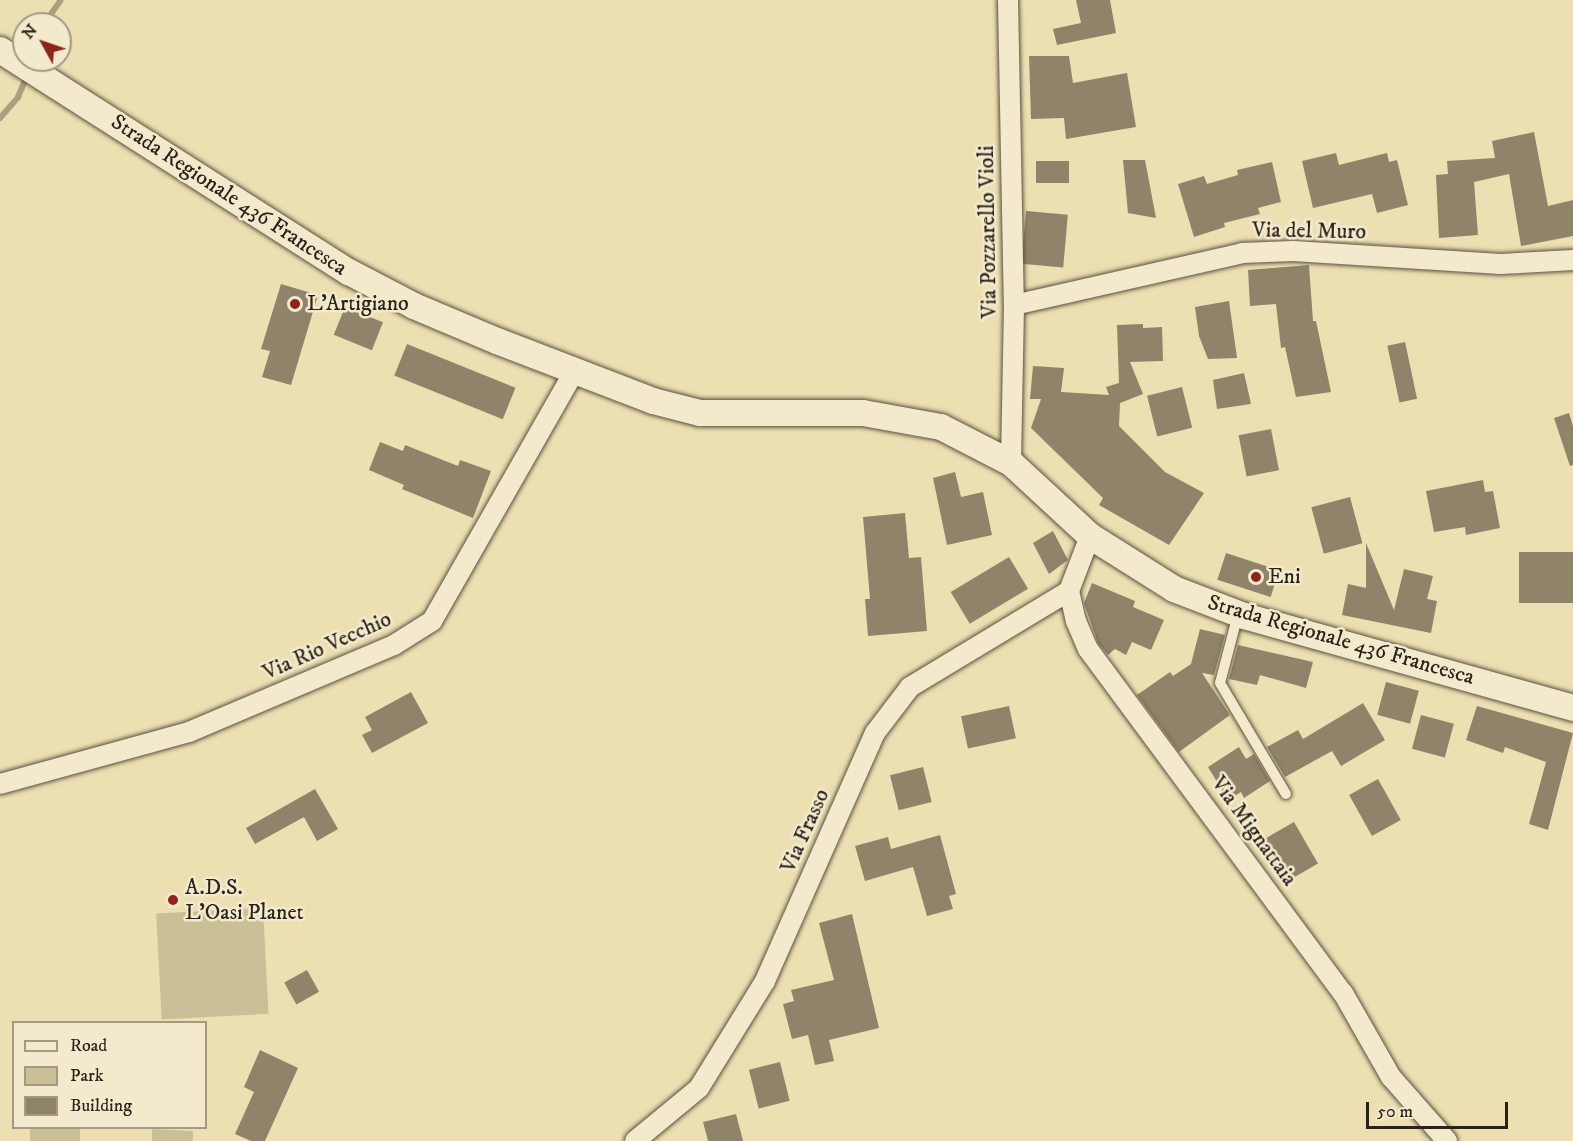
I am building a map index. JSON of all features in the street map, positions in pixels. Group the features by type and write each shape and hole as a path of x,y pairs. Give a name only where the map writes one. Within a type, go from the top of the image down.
{"street":[{"name":"Via Pozzarello Violi","path":"1008,0 1014,305 1011,463"},
{"name":"Strada Regionale 436 Francesca","path":"9,61 49,80 349,272 414,306 574,372 700,413 863,413 909,419 941,427 1011,463 1090,536 1174,589 1238,614 1573,708"},
{"name":"Via del Muro","path":"1014,305 1242,254 1293,251 1501,264 1573,260"},
{"name":"Via Rio Vecchio","path":"0,784 189,732 394,645 432,621 574,372"},
{"path":"1069,591 1090,536"},
{"name":"Via Frasso","path":"635,1141 699,1088 759,991 875,733 910,687 1069,591"},
{"name":"Via Mignattaia","path":"1069,591 1076,621 1088,649 1343,993 1391,1077 1448,1141"}],"lane":[{"path":"1238,614 1220,683 1286,794"}],"green space":[{"path":"263,908 269,1014 162,1019 156,914"},
{"path":"30,1129 80,1129 80,1141 30,1141"},
{"path":"152,1129 193,1131 193,1141 152,1141"}],"building":[{"path":"1076,0 1110,0 1116,33 1057,45 1053,29 1081,23"},
{"path":"1029,56 1069,56 1073,83 1127,73 1136,127 1066,139 1064,118 1031,119"},
{"path":"1534,132 1548,206 1573,200 1573,236 1521,246 1509,174 1474,182 1478,235 1439,238 1436,175 1448,174 1447,161 1495,158 1492,141"},
{"path":"1336,153 1339,165 1387,153 1389,162 1397,160 1408,205 1377,213 1372,194 1313,208 1302,161"},
{"path":"1123,160 1145,160 1156,218 1128,213"},
{"path":"1036,161 1069,161 1069,183 1036,183"},
{"path":"1272,162 1281,202 1258,208 1260,214 1224,223 1225,227 1194,237 1178,184 1204,176 1207,184 1238,175 1237,170"},
{"path":"1026,211 1068,215 1063,267 1021,264"},
{"path":"1309,265 1313,321 1316,321 1331,392 1296,397 1285,347 1281,348 1276,304 1250,306 1248,270"},
{"path":"281,284 318,295 291,385 262,377 270,351 261,349"},
{"path":"1229,301 1237,358 1208,359 1199,336 1195,307"},
{"path":"345,307 383,322 372,350 334,335"},
{"path":"1143,324 1143,328 1162,327 1163,361 1130,362 1143,394 1120,403 1119,426 1165,472 1204,493 1169,545 1099,505 1103,498 1031,428 1041,399 1030,399 1033,366 1064,368 1061,392 1109,395 1106,387 1119,383 1117,325"},
{"path":"1405,342 1417,399 1399,402 1387,346"},
{"path":"407,344 515,388 503,419 394,376"},
{"path":"1244,373 1251,404 1217,409 1213,380"},
{"path":"1182,387 1192,428 1157,436 1147,396"},
{"path":"1569,413 1573,426 1573,465 1570,466 1554,418"},
{"path":"1271,429 1279,470 1247,477 1239,435"},
{"path":"380,442 403,451 405,445 458,466 460,460 491,471 473,518 402,489 404,485 369,470"},
{"path":"955,472 961,497 983,492 992,535 947,545 933,478"},
{"path":"1483,480 1485,492 1493,491 1500,528 1466,535 1465,527 1434,532 1426,491"},
{"path":"1350,497 1362,543 1324,554 1311,507"},
{"path":"905,513 909,558 921,557 927,631 868,636 865,599 870,599 863,517"},
{"path":"1053,531 1068,560 1049,574 1033,543"},
{"path":"1366,543 1394,610 1404,569 1433,576 1427,599 1437,601 1431,633 1342,615 1348,584 1366,588"},
{"path":"1519,552 1573,552 1573,603 1519,603"},
{"path":"1226,553 1279,570 1271,597 1217,580"},
{"path":"1009,557 1028,589 970,624 951,592"},
{"path":"1092,583 1135,601 1133,607 1164,620 1151,650 1132,642 1126,655 1115,649 1108,655 1098,643 1084,603"},
{"path":"1200,629 1225,635 1214,675 1202,673 1230,715 1179,752 1137,695 1170,672 1173,676 1191,664"},
{"path":"1238,645 1313,662 1306,688 1260,675 1257,685 1229,679"},
{"path":"1386,682 1419,691 1410,724 1377,715"},
{"path":"411,692 428,723 372,753 362,735 372,730 365,717"},
{"path":"1363,703 1385,740 1341,766 1332,751 1285,777 1267,747 1298,730 1303,739"},
{"path":"1009,706 1016,738 968,748 961,716"},
{"path":"1477,706 1573,733 1548,830 1529,824 1546,762 1505,747 1503,753 1466,740"},
{"path":"1421,715 1454,724 1445,758 1412,749"},
{"path":"1239,747 1246,759 1254,754 1270,781 1244,798 1241,792 1228,800 1208,767"},
{"path":"923,767 932,802 899,810 890,775"},
{"path":"1378,779 1401,820 1372,836 1349,795"},
{"path":"315,789 338,829 317,841 304,817 255,844 246,828"},
{"path":"1294,822 1318,864 1286,882 1262,840"},
{"path":"940,835 956,894 949,896 953,909 927,916 913,867 865,881 855,846 888,837 891,849"},
{"path":"852,914 879,1028 829,1040 834,1061 815,1065 808,1035 792,1039 783,1004 794,1001 791,990 834,980 819,923"},
{"path":"307,970 319,992 296,1004 284,983"},
{"path":"260,1050 298,1068 265,1141 251,1141 235,1134 254,1092 244,1087"},
{"path":"780,1062 790,1101 759,1109 749,1070"},
{"path":"736,1114 743,1141 708,1141 703,1122"}],"waterway":[{"path":"52,12 61,0"},
{"path":"0,118 18,97 28,74"}],"place":[{"name":"L'Artigiano","path":"295,304"},
{"name":"Eni","path":"1256,577"},
{"name":"A.D.S. L'Oasi Planet","path":"173,900"}]}
